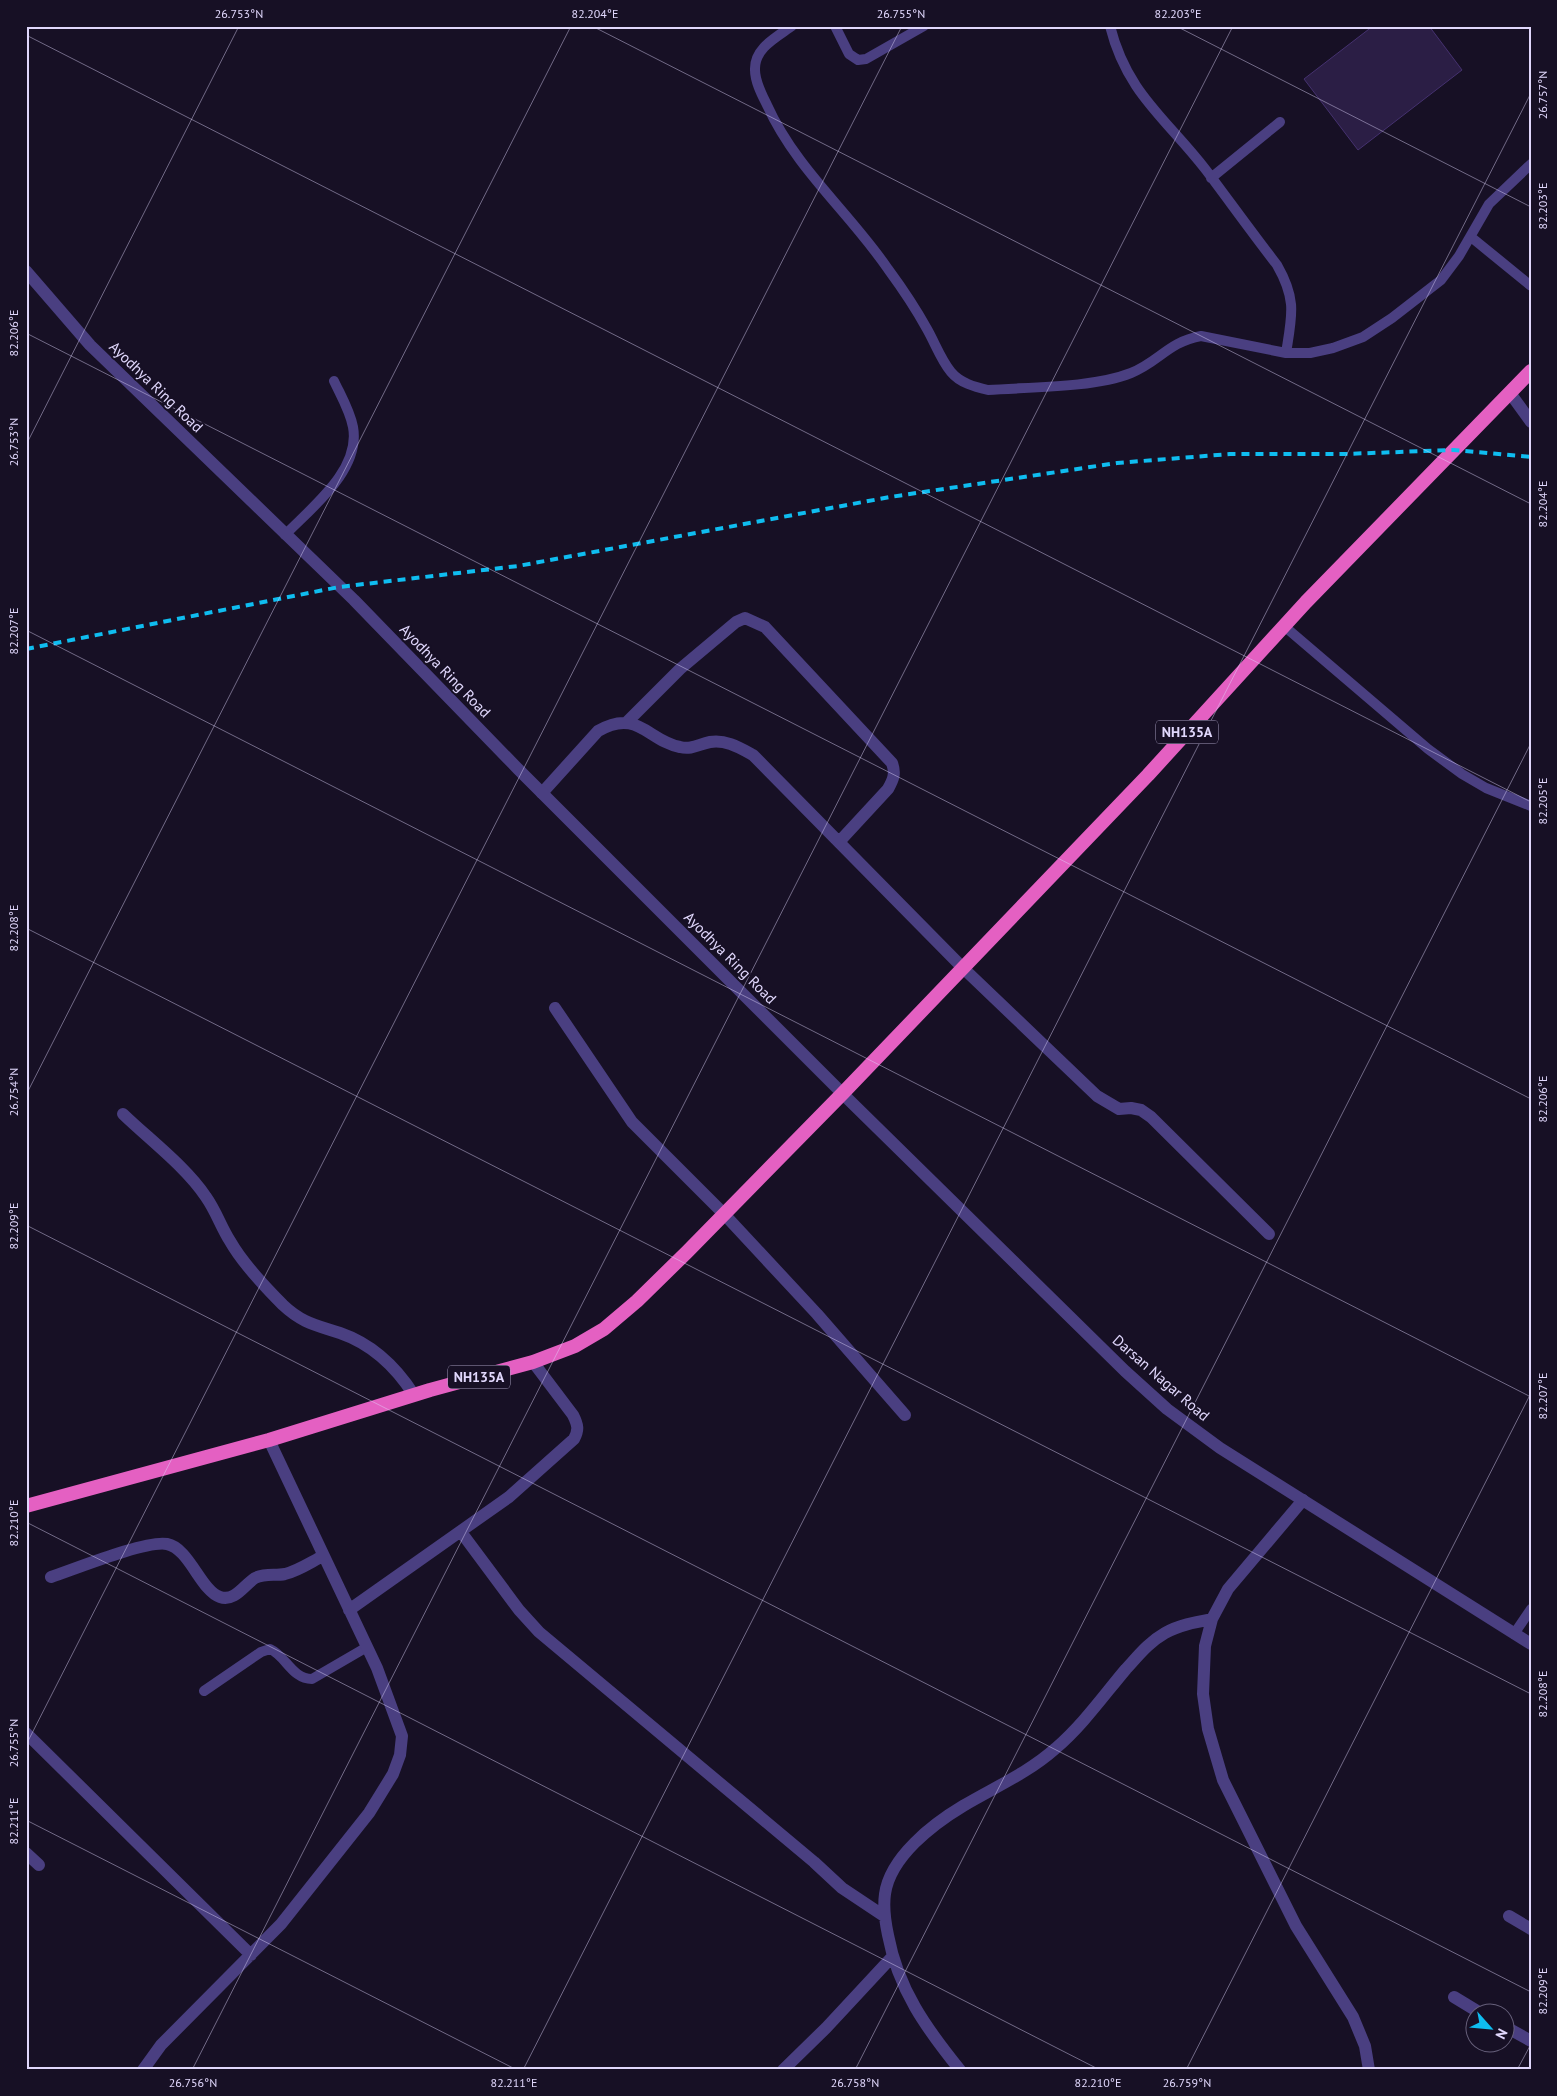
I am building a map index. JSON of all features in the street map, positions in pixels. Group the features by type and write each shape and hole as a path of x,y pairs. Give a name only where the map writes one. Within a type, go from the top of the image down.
{"highway":[{"name":"NH135A","path":"26,1506 269,1440 414,1395 533,1362 575,1346 604,1329 643,1295 724,1214 1148,775 1284,626 1531,371"}],"street":[{"name":"Ayodhya Ring Road","path":"26,271 90,345 354,600 542,793 842,1092"},
{"path":"1510,393 1531,422"},
{"path":"542,793 598,731 626,722 680,669 736,622 745,618 765,627 892,763 895,770 894,779 888,789 840,842"},
{"path":"626,722 649,731 672,746 691,748 710,742 725,742 753,755 962,967 1097,1096 1119,1109 1131,1108 1141,1110 1151,1117 1268,1234"},
{"path":"555,1008 632,1122 724,1214 817,1314 905,1415"},
{"name":"Darsan Nagar Road","path":"842,1092 1072,1319 1167,1409 1220,1448 1531,1644"},
{"path":"123,1114 190,1177 206,1197 229,1240 242,1258 282,1304 308,1324 340,1333 379,1354 394,1366 414,1395"},
{"path":"349,1610 509,1497 574,1439 578,1432 578,1424 533,1362"},
{"path":"142,2070 161,2045 282,1924 369,1813 393,1774 398,1761 402,1736 393,1707 367,1647 269,1440"},
{"path":"1303,1500 1228,1589 1212,1619 1206,1646 1202,1694 1208,1729 1222,1780 1296,1926 1353,2017 1365,2046 1369,2070"},
{"path":"460,1532 518,1610 539,1632 814,1862 842,1888 884,1916"},
{"path":"51,1577 138,1548 161,1543 170,1544 179,1549 214,1594 226,1598 235,1595 254,1579 262,1575 288,1574 323,1556"},
{"path":"960,2070 936,2040 907,1996 892,1957 884,1916 885,1892 890,1878 911,1846 936,1825 964,1806 1030,1769 1057,1748 1144,1649 1164,1633 1212,1619"},
{"path":"26,1734 251,1955"},
{"path":"26,1853 39,1865"},
{"path":"1509,1916 1531,1929"},
{"path":"783,2070 826,2028 892,1957"},
{"path":"1454,1997 1466,2004"},
{"path":"1514,2032 1531,2041"}],"lane":[{"path":"792,26 761,50 754,71 759,89 778,130 799,160 887,267 926,327 951,372 961,381 988,390 1108,380 1140,369 1174,345 1188,338 1201,336 1286,353 1310,353 1333,348 1363,337 1392,318 1441,280 1456,262 1490,204 1531,164"},
{"path":"835,26 849,54 858,60 866,60 924,26"},
{"path":"1110,26 1116,49 1138,90 1155,114 1211,178 1277,265 1286,281 1291,296 1292,314 1286,353"},
{"path":"1211,178 1280,122"},
{"path":"1471,237 1531,286"},
{"path":"285,535 345,471 352,449 354,429 347,407 334,381"},
{"path":"1284,626 1428,750 1486,788 1531,806"},
{"path":"1514,1634 1531,1609"},
{"path":"204,1691 261,1652 270,1649 278,1652 296,1674 305,1679 312,1679 367,1647"}],"building":[{"path":"1373,26 1429,26 1462,70 1358,150 1304,79"}],"railway":[{"path":"26,649 339,587 518,566 890,497 1117,463 1230,454 1344,454 1454,450 1531,457"}]}
